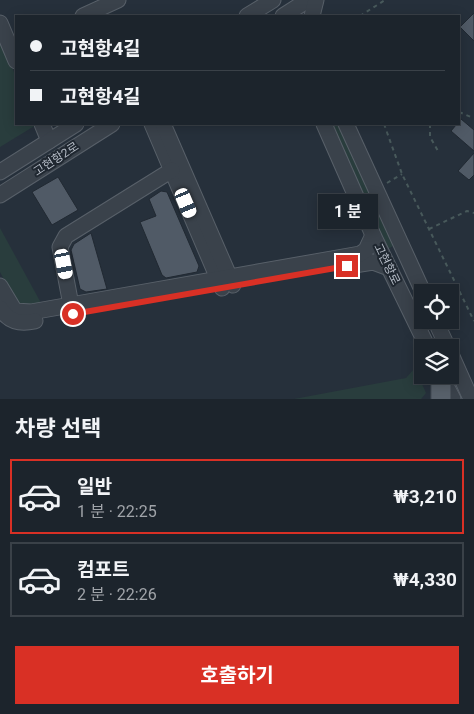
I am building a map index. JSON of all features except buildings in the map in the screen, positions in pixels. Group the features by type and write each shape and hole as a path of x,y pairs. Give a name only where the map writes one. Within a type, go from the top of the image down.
{"main road":[{"path":"441,399 445,384"}],"street":[{"path":"85,15 118,0"},
{"path":"248,15 271,0 277,15"},
{"path":"312,15 316,0"},
{"path":"285,15 300,6"},
{"path":"0,23 15,52"},
{"path":"42,125 49,141"},
{"name":"고현항2로","path":"0,172 74,125"},
{"name":"고현항2로","path":"0,195 110,125"},
{"path":"152,125 226,282"},
{"path":"163,125 226,282"},
{"name":"고현항로","path":"324,125 373,235 424,339"},
{"name":"고현항로","path":"346,125 419,284"},
{"path":"71,305 60,247 62,241 66,236 172,170"},
{"path":"0,308 8,319 24,323 360,254 366,250 373,235"},
{"path":"0,286 15,310 22,313 370,262 389,268"},
{"path":"459,383 474,395"},
{"path":"449,384 453,399"},
{"path":"457,384 471,399"}],"path":[{"path":"362,15 385,0"},
{"path":"460,112 471,117"},
{"path":"384,125 402,174 474,321"},
{"path":"430,125 430,137 438,151"},
{"path":"386,183 402,174"},
{"path":"429,229 467,211 474,213"}],"green space":[{"path":"0,39 15,75 15,125 36,125 0,147"},
{"path":"333,125 340,125 393,246 388,249"},
{"path":"0,228 41,303 24,308 16,302 0,272"},
{"path":"414,369 414,384 422,384 426,393 421,399 294,399 406,378"}],"route":[{"path":"73,314 347,266"}]}
